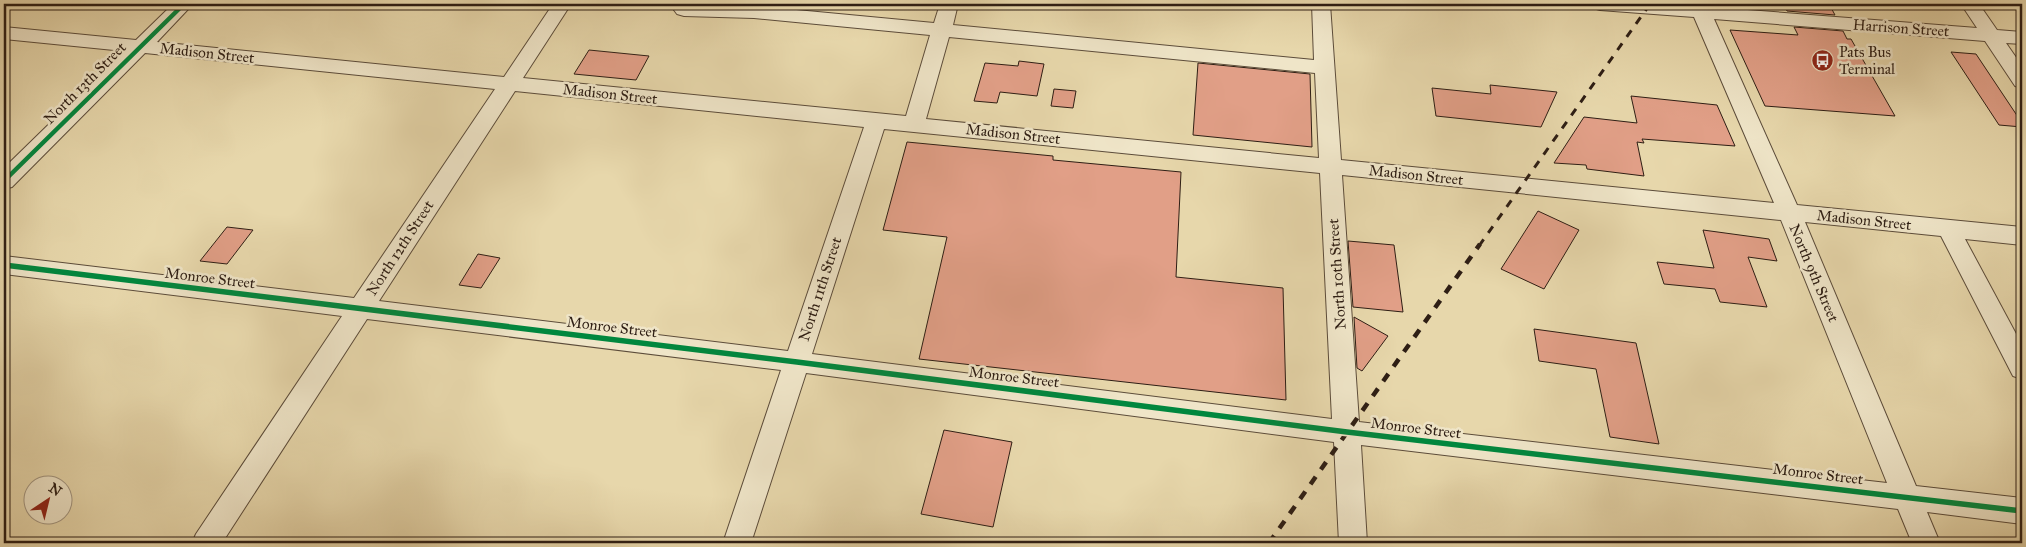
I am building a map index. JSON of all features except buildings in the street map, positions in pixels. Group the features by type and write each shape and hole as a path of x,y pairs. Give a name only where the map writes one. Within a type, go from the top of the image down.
{"street":[{"name":"North 13th Street","path":"4,181 184,4"},
{"name":"North 12th Street","path":"206,543 562,4"},
{"path":"914,124 949,4"},
{"name":"North 10th Street","path":"1321,4 1353,543"},
{"name":"Harrison Street","path":"1600,4 1700,8 1844,24 2022,38"},
{"path":"1834,4 1844,24"},
{"path":"1970,4 2022,81"},
{"name":"North 9th Street","path":"1700,8 1789,212 1926,543"},
{"path":"684,10 754,12 1324,67"},
{"name":"Madison Street","path":"4,33 2022,236"},
{"name":"North 11th Street","path":"737,543 876,120"},
{"path":"1948,228 2022,369"},
{"name":"Monroe Street","path":"4,265 796,362 1346,432 2022,511"}],"railway":[{"path":"1479,246 1650,4"},
{"path":"1269,543 1480,244"}],"cycle path":[{"path":"4,181 184,4"},
{"path":"4,265 797,362 1347,432 2022,511"}],"place":[{"name":"Pats Bus Terminal","path":"1823,61"}]}
